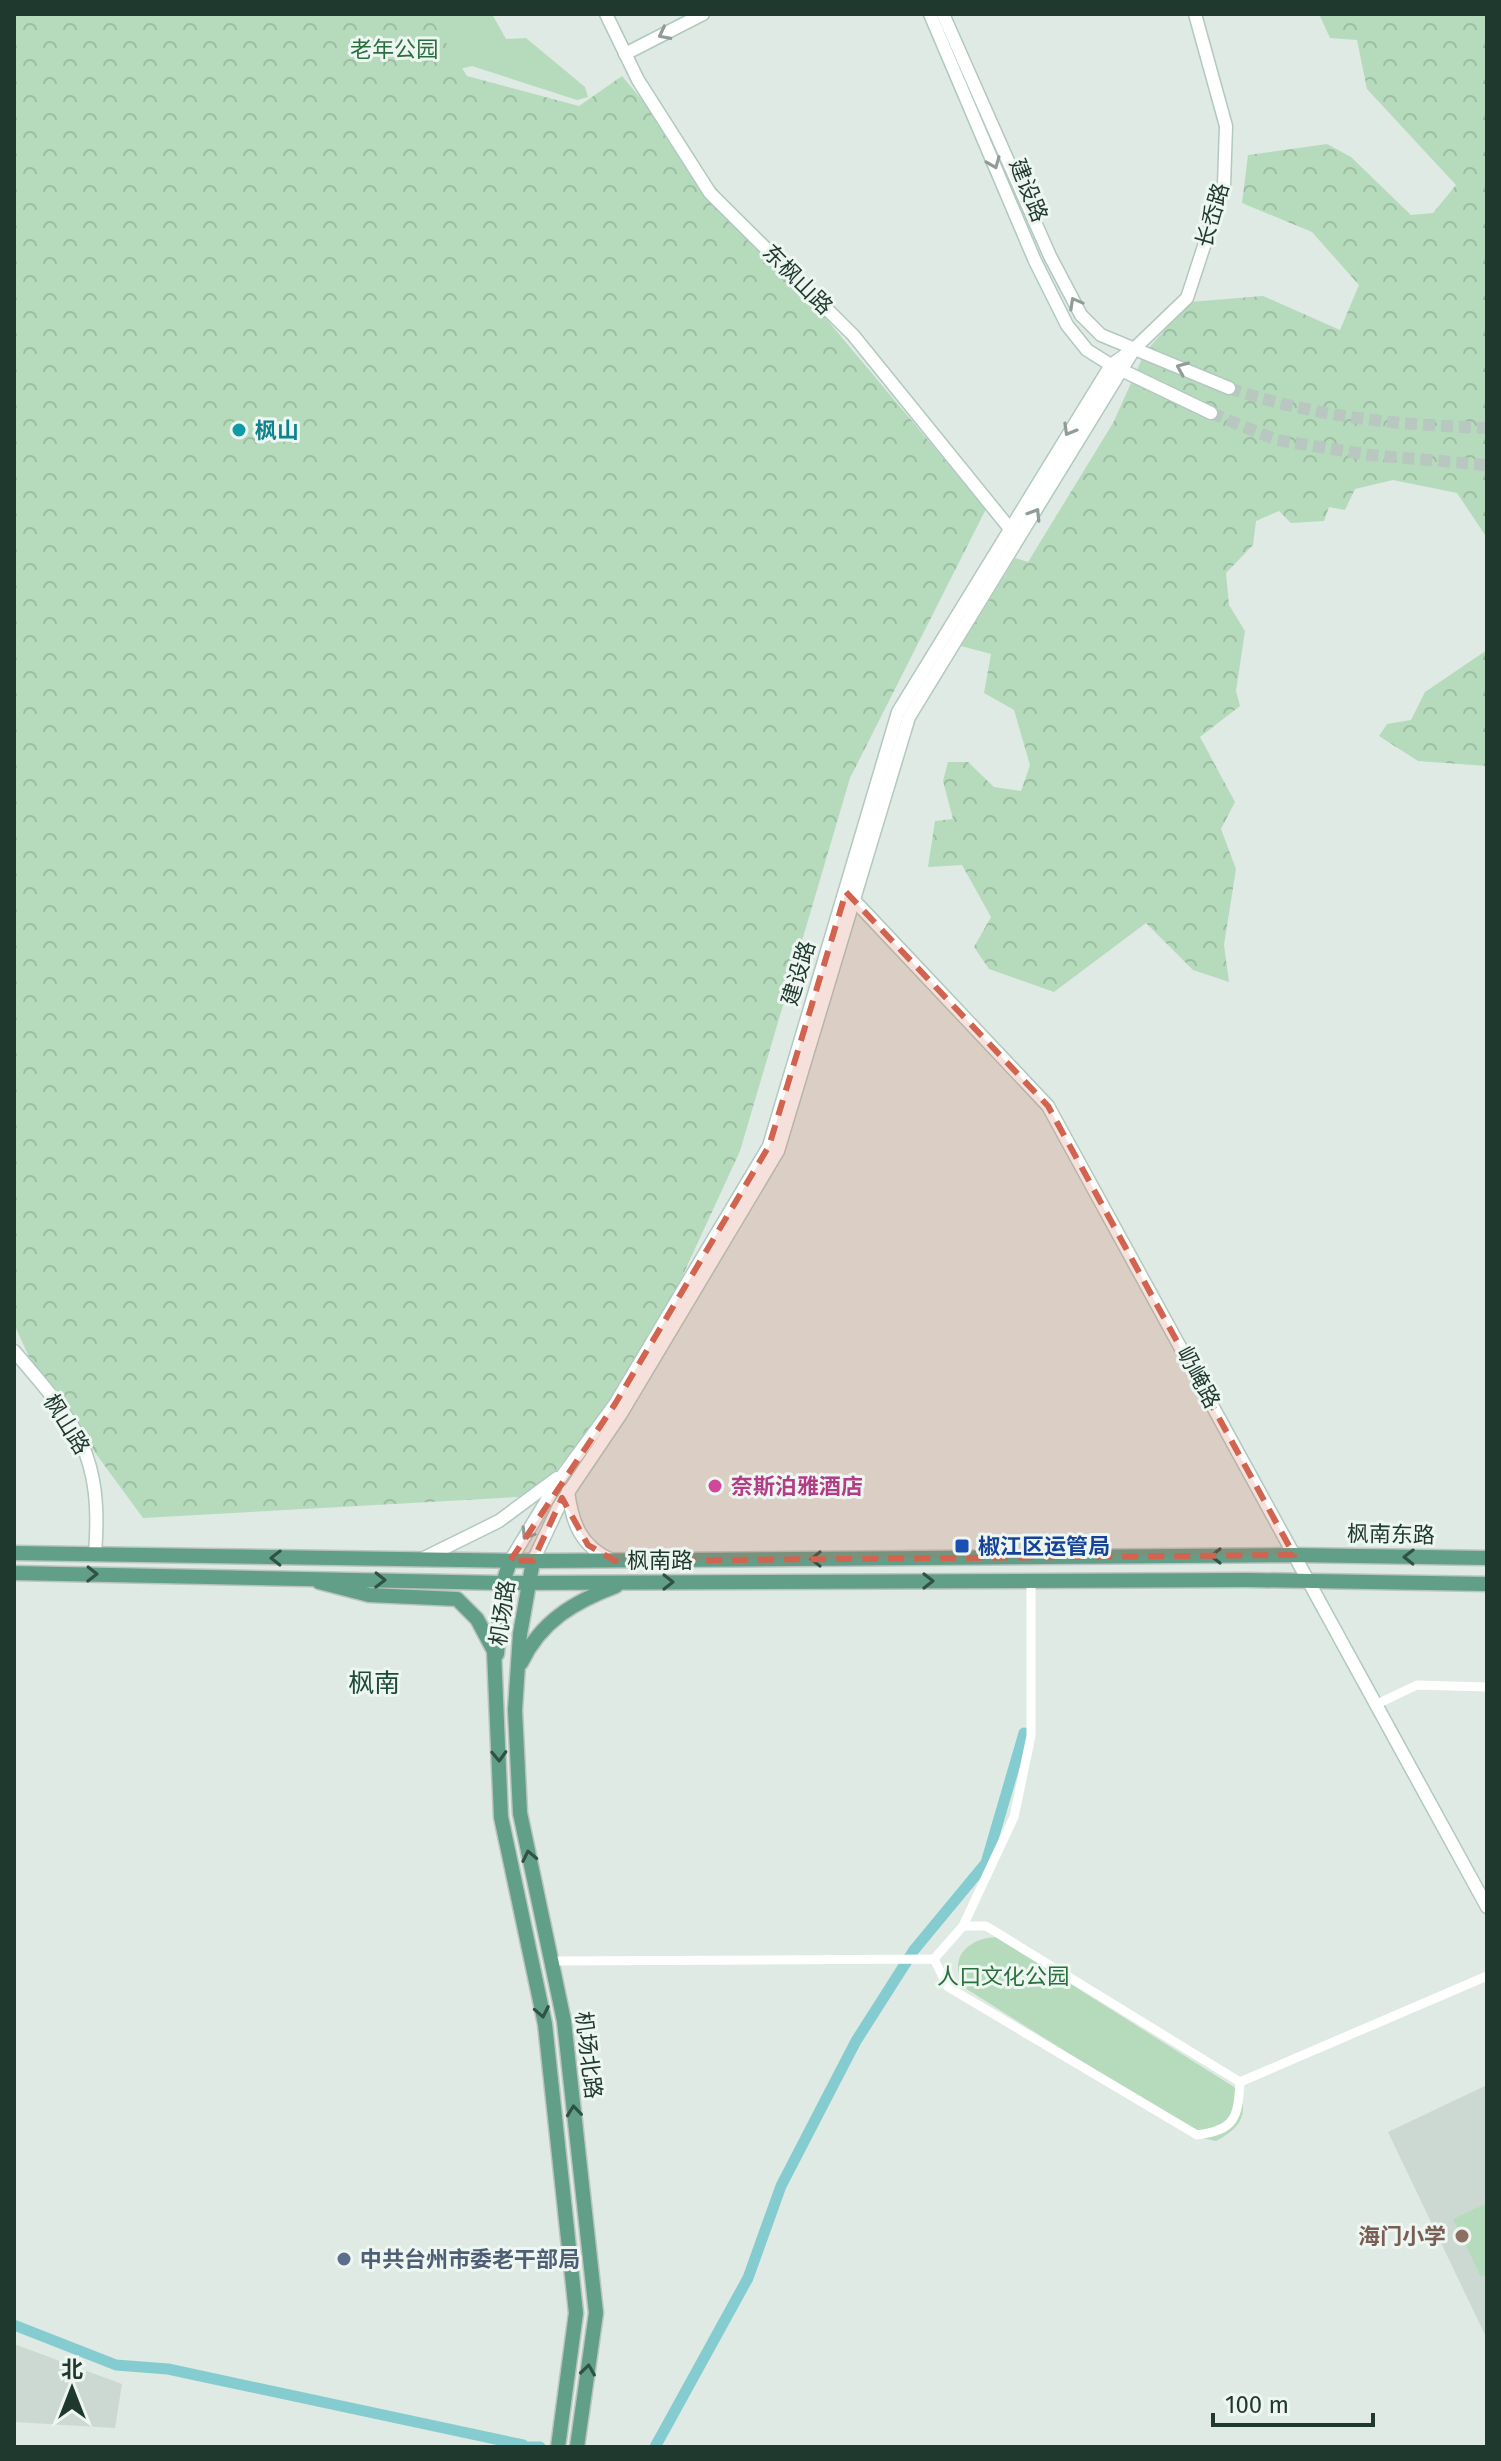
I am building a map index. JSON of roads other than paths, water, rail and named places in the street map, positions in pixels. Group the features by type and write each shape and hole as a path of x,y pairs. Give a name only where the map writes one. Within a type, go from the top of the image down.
{"main road":[{"name":"东枫山路","path":"606,14 625,54 694,172 710,193 853,335 1011,530"},
{"path":"625,54 703,14"},
{"name":"建设路","path":"930,14 1035,261 1067,325 1087,350 1117,368 1211,413"},
{"name":"建设路","path":"943,14 1050,256 1081,315 1101,335 1229,388"},
{"name":"长岙路","path":"1135,348 1187,298 1224,185 1226,126 1195,14"},
{"name":"建设路","path":"533,1561 568,1491 621,1414 778,1151 851,897 898,712 1011,530 1117,368 1135,348"},
{"name":"建设路","path":"503,1583 510,1561 565,1471 615,1404 769,1146 909,717 1117,368"},
{"name":"屷崦路","path":"851,897 1048,1106 1487,1907"},
{"name":"枫山路","path":"14,1351 61,1409 83,1443 96,1488 95,1554"},
{"path":"420,1560 499,1521 565,1471"},
{"path":"568,1491 580,1536 588,1545 615,1561"},
{"name":"枫南路","path":"14,1553 510,1561 1294,1555"},
{"name":"枫南东路","path":"1294,1555 1487,1558"},
{"name":"机场路","path":"517,1671 527,1583 533,1561"},
{"name":"枫南路","path":"14,1573 503,1583 1307,1581 1487,1584"},
{"path":"308,1578 338,1589 369,1595 457,1599 477,1619 489,1639 494,1651 496,1679"},
{"path":"517,1671 537,1636 560,1612 626,1582"},
{"name":"机场路","path":"496,1679 503,1583"},
{"name":"机场北路","path":"517,1671 515,1710 520,1813 564,2021 596,2313 577,2447"},
{"name":"机场北路","path":"496,1679 501,1817 545,2024 576,2313 558,2447"}],"street":[{"path":"551,1961 934,1959 963,1926 1014,1817 1031,1736 1031,1581"},
{"path":"1377,1704 1417,1685 1487,1687"},
{"path":"963,1926 986,1926 1240,2082"},
{"path":"934,1959 948,1987 1197,2135 1219,2132 1232,2123 1239,2108 1240,2082"},
{"path":"1240,2082 1487,1976"}],"waterway":[{"path":"655,2447 748,2278 781,2186 856,2041 914,1950 986,1863 1024,1733"},
{"path":"14,2325 116,2365 168,2369 523,2445"},
{"path":"523,2447 540,2447"}],"tunnel":[{"path":"1229,388 1292,406 1356,418 1487,428"},
{"path":"1211,413 1277,440 1370,455 1487,465"}],"place":[{"name":"枫山","path":"239,430"},
{"name":"奈斯泊雅酒店","path":"715,1486"},
{"name":"椒江区运管局","path":"962,1546"},
{"name":"海门小学","path":"1462,2236"},
{"name":"中共台州市委老干部局","path":"344,2259"}],"district":[{"name":"枫南","path":"374,1683"}],"park label":[{"name":"老年公园","path":"394,49"},
{"name":"人口文化公园","path":"1003,1976"}]}
